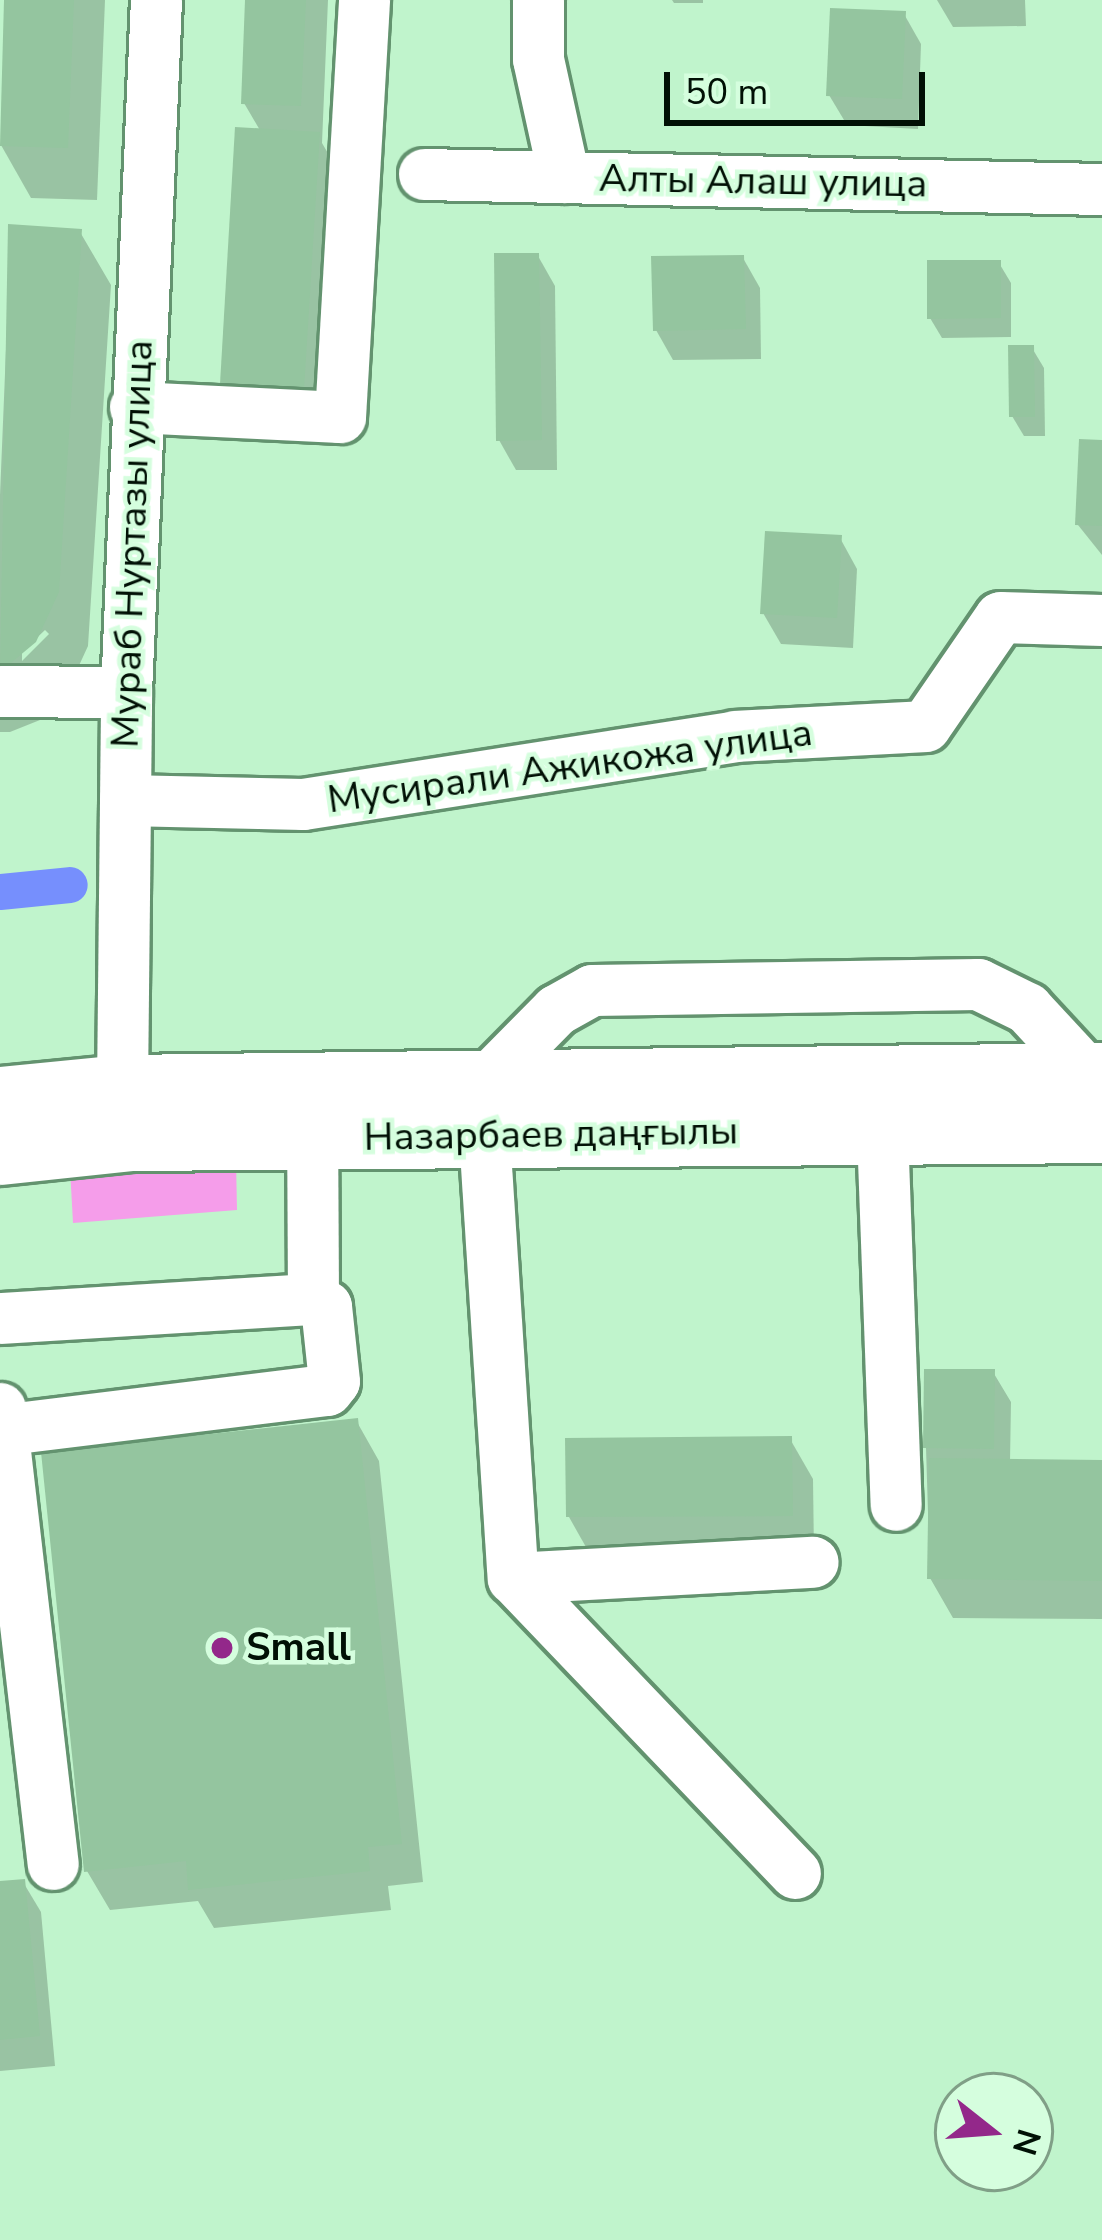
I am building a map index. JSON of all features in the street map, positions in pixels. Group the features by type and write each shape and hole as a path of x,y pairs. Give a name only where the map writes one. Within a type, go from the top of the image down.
{"main road":[{"name":"Назарбаев даңғылы","path":"0,1100 122,1088 312,1111"},
{"name":"Назарбаев даңғылы","path":"484,1108 882,1132 1098,1094"},
{"name":"Назарбаев даңғылы","path":"0,1151 132,1138 312,1111 1098,1094"}],"street":[{"name":"Мураб Нуртазы улица","path":"122,1088 126,692 156,0"},
{"path":"135,407 340,417 364,0"},
{"path":"538,0 538,59 564,177"},
{"name":"Алты Алаш улица","path":"424,174 1102,189"},
{"name":"Мусирали Ажикожа улица","path":"125,800 303,804 735,736 925,726 1000,616 1102,620"},
{"path":"0,691 126,692"},
{"path":"794,1873 513,1578 506,1551 484,1108 556,1010 592,990 978,984 1027,1008 1098,1094"},
{"path":"312,1111 313,1299"},
{"path":"882,1132 896,1505"},
{"path":"0,1318 313,1299 326,1306 334,1381 327,1390 1,1421 53,1864"},
{"path":"513,1578 813,1562"}],"shaded area":[{"path":"236,1160 237,1210 73,1223 70,1168"}],"building":[{"path":"4,0 74,0 68,148 0,146"},
{"path":"245,0 306,0 301,106 241,104"},
{"path":"830,8 906,11 902,99 826,96"},
{"path":"235,127 320,132 304,389 220,384"},
{"path":"8,224 82,229 59,592 36,642 0,672"},
{"path":"494,253 539,253 542,440 496,441"},
{"path":"744,255 746,329 653,331 651,256"},
{"path":"927,260 1001,260 1001,318 927,319"},
{"path":"1008,345 1034,345 1035,417 1009,417"},
{"path":"1079,439 1102,440 1102,526 1075,525"},
{"path":"765,531 842,535 837,618 760,614"},
{"path":"924,1369 995,1369 994,1449 923,1448"},
{"name":"Small","path":"358,1418 402,1844 368,1847 370,1871 188,1890 186,1861 84,1872 41,1452"},
{"path":"792,1436 793,1516 566,1517 565,1438"},
{"path":"929,1458 1102,1460 1102,1581 927,1579"},
{"path":"25,1879 40,2036 0,2040 0,1881"}],"waterway":[{"path":"0,892 70,885"}],"place":[{"name":"Small","path":"222,1648"}]}
